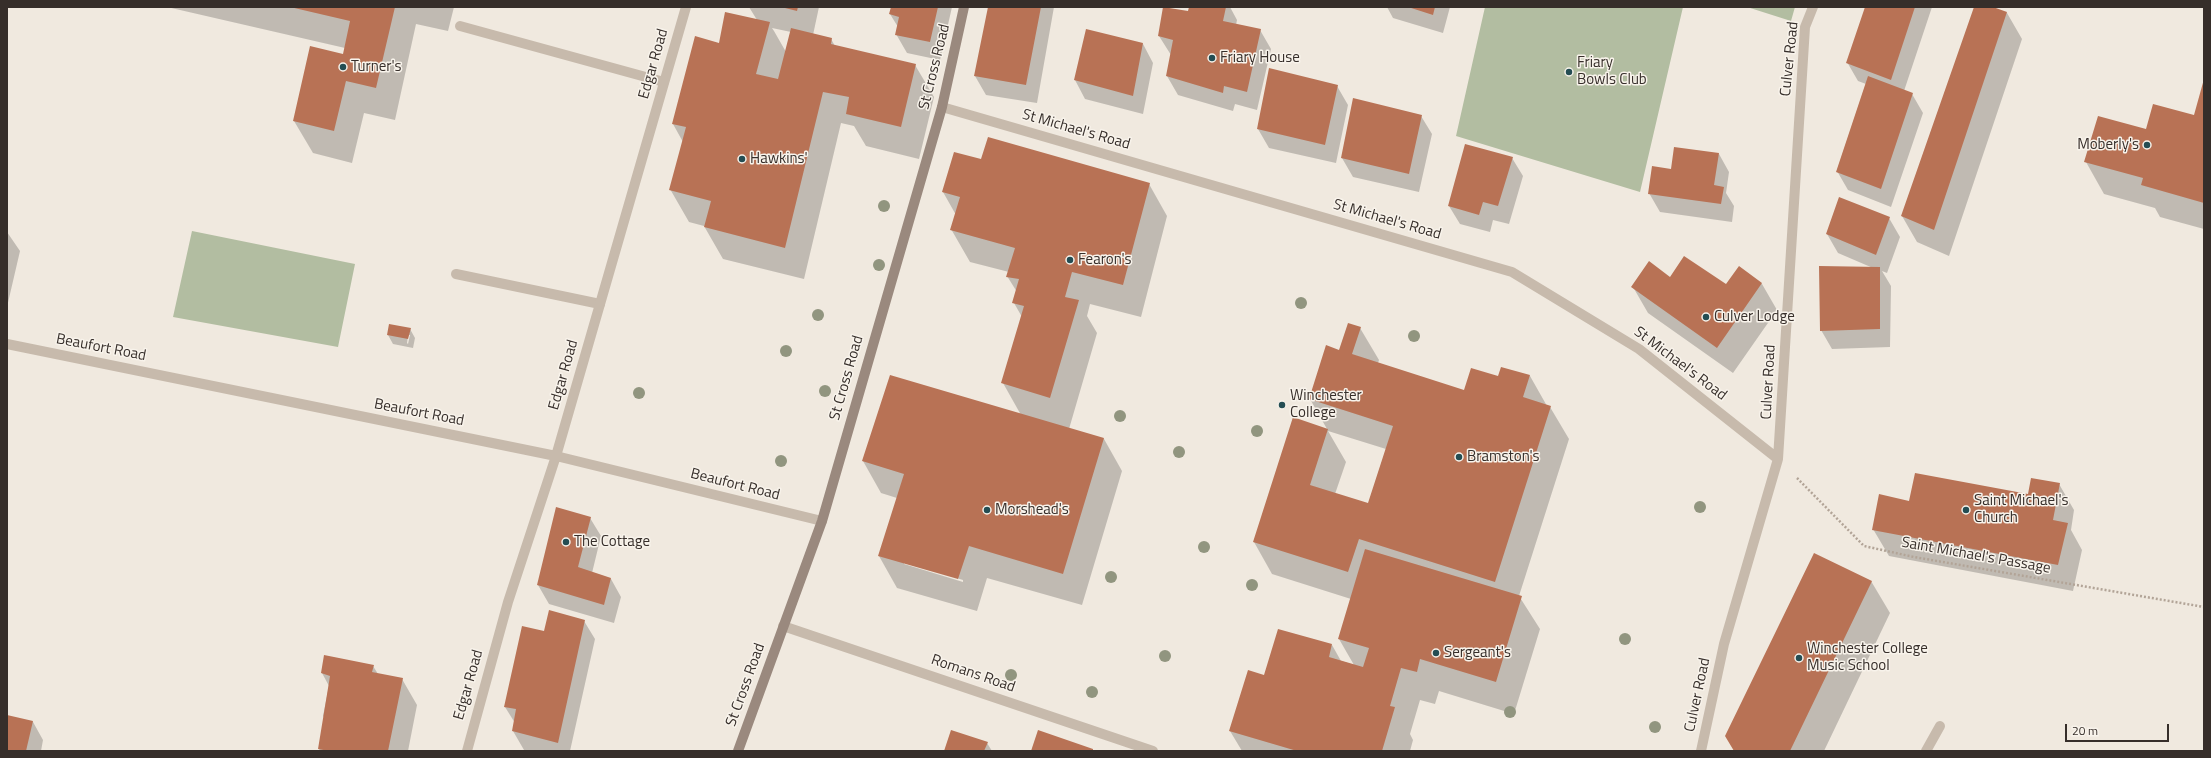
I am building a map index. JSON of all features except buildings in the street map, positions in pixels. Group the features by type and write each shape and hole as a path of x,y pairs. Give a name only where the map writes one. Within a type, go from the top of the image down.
{"main road":[{"name":"St Cross Road","path":"738,751 822,521 942,107 964,7"}],"street":[{"name":"Edgar Road","path":"467,751 508,602 556,456 686,7"},
{"name":"Culver Road","path":"1701,751 1724,644 1778,459 1805,26 1813,7"},
{"path":"460,26 664,82"},
{"name":"St Michael's Road","path":"942,107 1512,272 1640,349 1778,459"},
{"path":"456,274 600,304"},
{"name":"Beaufort Road","path":"7,344 556,456 822,521"},
{"name":"Romans Road","path":"783,626 1153,751"},
{"path":"1926,751 1940,726"}],"path":[{"name":"Saint Michael's Passage","path":"1778,459 1864,546 1914,557 2204,607"}],"green space":[{"name":"Friary Bowls Club","path":"1485,7 1683,7 1640,192 1456,136"},
{"path":"1747,7 1795,7 1791,21"},
{"path":"192,231 355,264 338,347 173,317"}],"place":[{"name":"Friary House","path":"1212,58"},
{"name":"Turner's","path":"343,67"},
{"name":"Friary Bowls Club","path":"1569,72"},
{"name":"Moberly's","path":"2147,145"},
{"name":"Hawkins'","path":"742,159"},
{"name":"Fearon's","path":"1070,260"},
{"name":"Culver Lodge","path":"1706,317"},
{"name":"Winchester College","path":"1282,405"},
{"name":"Bramston's","path":"1459,457"},
{"name":"Morshead's","path":"987,510"},
{"name":"Saint Michael's Church","path":"1966,510"},
{"name":"The Cottage","path":"566,542"},
{"name":"Sergeant's","path":"1436,653"},
{"name":"Winchester College Music School","path":"1799,658"}]}
